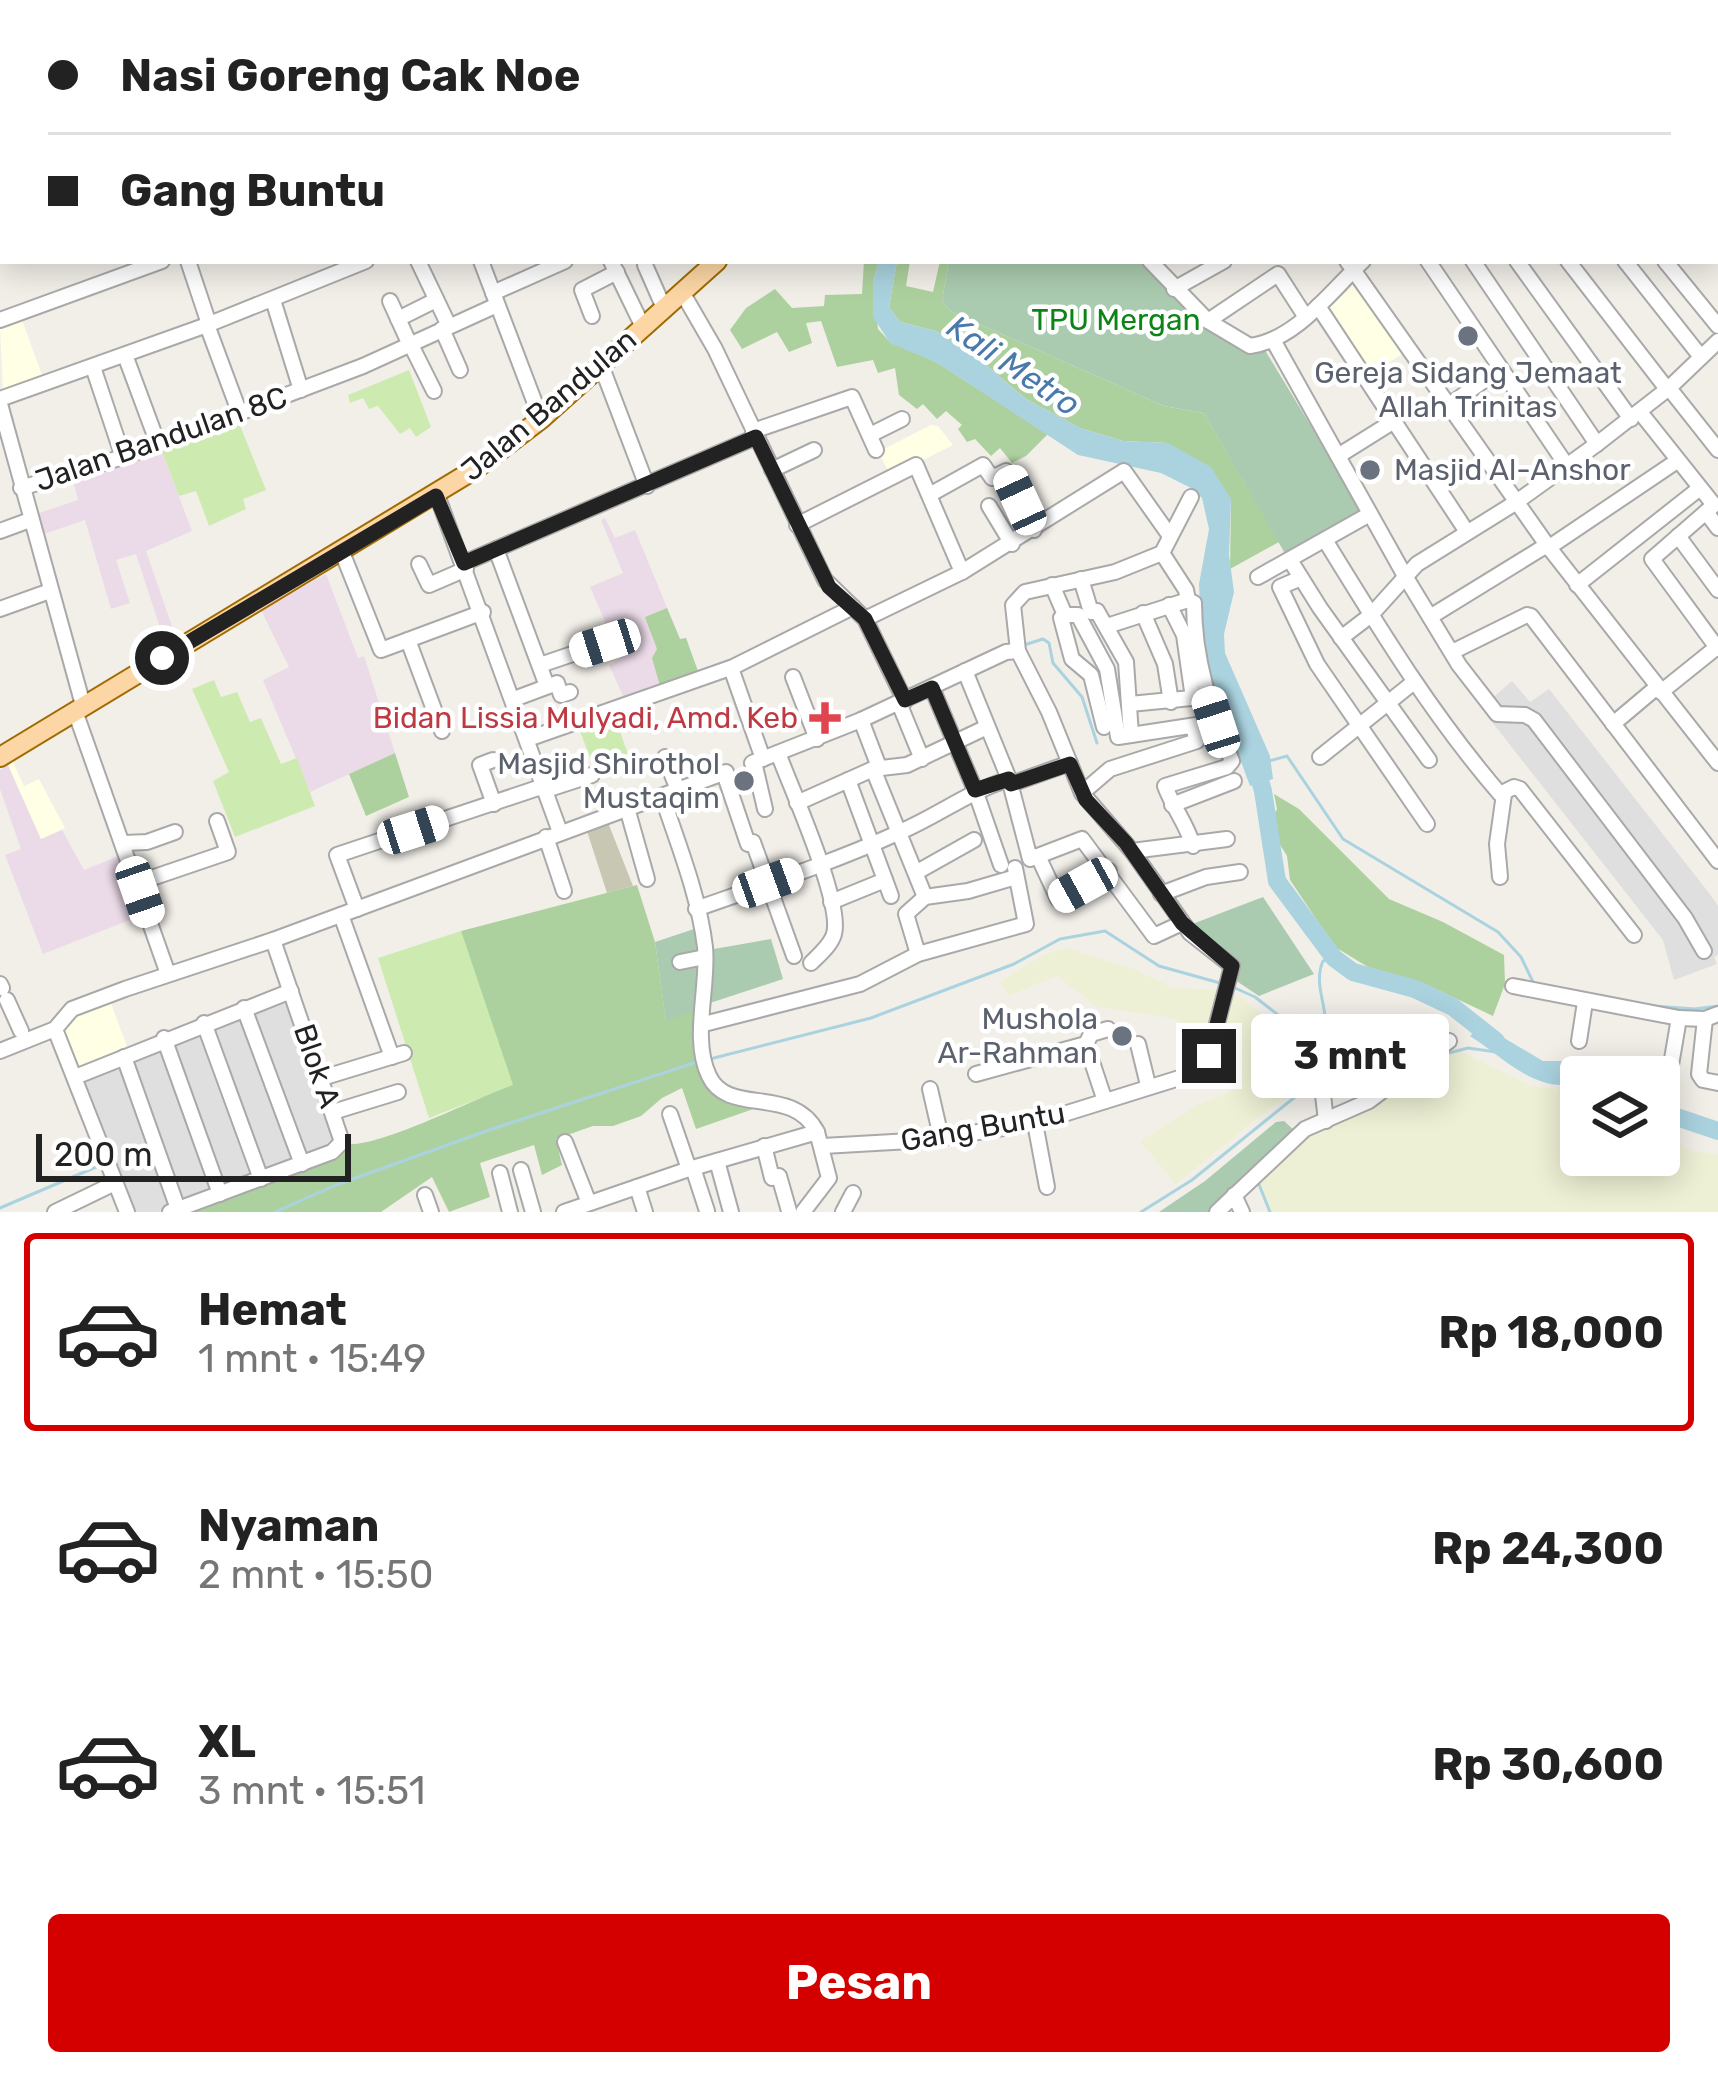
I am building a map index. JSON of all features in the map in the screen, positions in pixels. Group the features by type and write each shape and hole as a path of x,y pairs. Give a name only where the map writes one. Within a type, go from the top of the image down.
{"main road":[{"name":"Jalan Bandulan","path":"0,757 436,496 541,419 714,264"}],"street":[{"path":"0,320 154,264"},
{"path":"189,264 240,413"},
{"path":"168,974 79,708 0,401 359,264"},
{"path":"419,264 460,370"},
{"path":"482,264 541,419"},
{"path":"648,264 664,308"},
{"path":"1153,264 1208,321 1241,344 1256,346 1273,340 1312,311 1354,264 1515,503 1718,764"},
{"path":"1174,289 1220,264"},
{"path":"1430,264 1568,466"},
{"path":"1475,264 1598,445"},
{"path":"1519,264 1636,416 1714,505 1652,561 1717,648 1613,724"},
{"path":"1570,264 1718,450"},
{"path":"1341,638 1371,615 1405,576 1598,445 1712,352 1628,264"},
{"path":"1667,264 1718,326"},
{"name":"Jalan Bandulan 8C","path":"21,488 123,457 410,345 495,299 535,267"},
{"path":"592,316 582,290 616,271 643,327"},
{"path":"1208,321 1278,274 1312,311 1394,421 1467,532"},
{"path":"682,292 829,587 865,619 922,759"},
{"path":"273,300 301,390"},
{"path":"398,319 436,300"},
{"path":"390,302 434,392"},
{"path":"1273,340 1405,576 1492,710 1534,720 1685,917 1704,951"},
{"path":"124,355 158,444"},
{"path":"601,365 647,486"},
{"path":"93,367 123,457"},
{"path":"1448,406 1483,381"},
{"path":"419,564 428,585 496,549 647,486 754,434 852,397 873,442 905,422 887,407"},
{"path":"1338,457 1394,421"},
{"path":"772,470 814,449"},
{"path":"1430,617 1548,546 1676,460"},
{"path":"797,525 916,465 962,572"},
{"path":"931,494 983,465 992,478 1006,471 1034,530"},
{"path":"865,619 1012,544 1124,471 1170,536"},
{"path":"1577,585 1700,488"},
{"path":"436,496 545,788 564,891"},
{"path":"965,671 1010,782 1030,860 1082,839 1154,935 1182,923 1132,851 1082,793 1018,651 1015,599 1024,592 1115,572 1162,553 1191,496"},
{"path":"989,506 1012,544"},
{"path":"1706,512 1718,529"},
{"path":"1258,577 1370,514"},
{"path":"0,531 30,520"},
{"path":"1678,536 1718,590"},
{"path":"1325,540 1414,682 1460,745 1504,794"},
{"path":"496,549 547,686"},
{"path":"342,552 381,650 482,612"},
{"path":"1162,553 1188,600"},
{"path":"1290,560 1429,760"},
{"path":"1300,578 1280,587 1316,663 1426,824"},
{"path":"1081,579 1091,612 1097,611 1126,662 1131,735"},
{"path":"1052,585 1065,615"},
{"path":"0,609 50,591"},
{"path":"1107,626 1169,605 1194,603 1200,697"},
{"path":"1169,605 1184,635 1200,697 1216,722 1231,765 1166,786 1193,846"},
{"path":"528,739 731,668 853,607"},
{"path":"1143,613 1165,664 1171,702"},
{"path":"1104,727 1090,675 1072,659 1061,618 1065,615 1078,615 1106,669 1118,736 1216,722"},
{"path":"1452,652 1527,615 1718,861"},
{"path":"408,640 442,731"},
{"path":"540,665 605,643"},
{"path":"762,759 861,720 1006,652 1018,651"},
{"path":"731,668 762,759 765,808"},
{"path":"793,677 817,739"},
{"path":"1320,757 1414,682"},
{"path":"514,699 557,683 561,695 570,692"},
{"path":"704,1024 860,984 918,954 1026,924 1010,870 932,688"},
{"path":"1130,704 1200,697"},
{"path":"861,720 925,897"},
{"path":"797,803 876,768 922,759 987,727"},
{"path":"1082,793 1110,769 1197,741 1193,727"},
{"path":"665,758 705,957 707,1074 721,1090 794,1106 807,1115 820,1139 829,1178 803,1212"},
{"path":"762,759 797,803 831,902 836,930 811,963"},
{"path":"493,760 480,765 494,804"},
{"path":"696,909 901,832 975,790 1070,764"},
{"path":"0,1051 23,1037 55,1030 72,1009 725,773 794,956"},
{"path":"358,909 337,855 592,775"},
{"path":"848,780 891,896"},
{"path":"1172,805 1234,781"},
{"path":"1500,877 1497,844 1504,794 1520,788 1634,935"},
{"path":"627,808 647,879"},
{"path":"137,883 228,852 217,820"},
{"path":"124,843 147,842 175,832"},
{"path":"1132,851 1227,839"},
{"path":"917,872 974,840"},
{"path":"1038,856 1058,899 1109,871"},
{"path":"918,954 906,914 925,897 968,891 1010,870"},
{"path":"1161,894 1240,872"},
{"path":"831,902 885,880"},
{"path":"322,1078 398,1055 341,915"},
{"name":"Gang Buntu","path":"564,1212 764,1147 820,1139 941,1137 1035,1123 1205,1070 1232,966 1182,923"},
{"name":"Blok A","path":"273,940 342,1142 332,1152 302,1164"},
{"path":"680,962 705,957"},
{"path":"1513,986 1679,1018 1714,1017 1699,1074 1703,1080 1718,1083"},
{"path":"3,991 23,1037"},
{"path":"75,1076 291,991"},
{"path":"1579,1041 1586,1002"},
{"path":"124,1057 174,1211 302,1164 244,1008"},
{"path":"1640,1029 1642,1012"},
{"path":"1673,1056 1679,1018"},
{"path":"204,1023 261,1179"},
{"path":"1346,1026 1389,1088"},
{"path":"1105,1101 1086,1044 1091,1034 1108,1029"},
{"path":"1326,1121 1321,1087 1408,1029"},
{"path":"55,1030 128,1212"},
{"path":"164,1038 220,1194"},
{"path":"1217,1212 1295,1136 1389,1088 1449,1041"},
{"path":"1138,1043 1148,1085"},
{"path":"976,1074 1086,1044"},
{"path":"930,1088 941,1137"},
{"path":"333,1112 398,1092"},
{"path":"670,1114 707,1211"},
{"path":"1035,1123 1047,1187"},
{"path":"565,1142 588,1206"},
{"path":"764,1147 772,1178 779,1176 790,1211"},
{"path":"717,1161 731,1212"},
{"path":"521,1170 533,1212"},
{"path":"500,1173 510,1212"},
{"path":"55,1212 116,1183"},
{"path":"637,1187 645,1212"},
{"path":"843,1212 853,1193"},
{"path":"425,1195 431,1212"},
{"path":"1234,1195 1242,1212"}],"shaded area":[{"path":"1354,280 1407,351 1370,374 1326,308"},
{"path":"21,317 43,378 3,393 0,325"},
{"path":"931,425 938,426 953,445 891,476 878,452"},
{"path":"162,452 192,531 146,551 175,635 164,640 136,554 116,560 130,603 111,609 85,520 38,536 33,515 78,500 73,479"},
{"path":"605,518 615,538 635,530 699,674 624,698 609,665 621,658 590,587 623,573 601,520"},
{"path":"326,574 358,658 364,656 395,753 310,792 263,680 289,667 261,610"},
{"path":"1512,681 1530,702 1549,689 1709,893 1718,906 1717,964 1674,980 1663,940 1481,708"},
{"path":"13,762 24,786 39,779 65,828 41,839 8,765"},
{"path":"8,765 41,839 62,830 84,870 124,854 145,914 43,954 5,855 21,849 0,789 0,770"},
{"path":"607,820 633,886 607,893 586,828"},
{"path":"1067,948 1134,969 1174,988 1223,990 1209,1032 1166,1017 1097,1007 1057,976 1008,996 1000,982 1043,955"},
{"path":"1228,992 1243,998 1280,1031 1296,1088 1176,1184 1140,1141 1198,1105 1231,1091 1241,1064 1214,1036"},
{"path":"289,996 340,1141 328,1152 159,1212 131,1212 81,1079"},
{"path":"109,998 129,1052 76,1072 59,1031 69,1016"},
{"path":"1460,1051 1531,1086 1560,1088 1560,1176 1680,1176 1680,1143 1691,1151 1718,1154 1718,1212 1272,1212 1258,1184 1309,1133 1354,1116 1443,1053"}],"green space":[{"path":"864,264 878,264 873,282 878,329 890,342 936,362 1048,434 1012,463 1000,448 991,456 975,439 967,442 958,429 962,425 946,411 937,419 923,404 917,409 899,395 895,368 878,373 873,360 837,367 821,321 806,323 812,343 789,352 777,332 742,349 730,330 746,308 775,289 792,308 824,306 825,295 862,294"},
{"path":"896,264 910,264 906,286 933,292 939,264 948,264 942,300 950,311 1164,406 1204,413 1279,542 1230,569 1231,499 1168,443 1123,441 1080,428 1026,399 974,355 936,331 900,322 889,307"},
{"name":"TPU Mergan","path":"948,264 1147,264 1185,305 1263,347 1363,512 1287,557 1204,413 1164,406 950,311 942,300"},
{"path":"409,370 431,427 416,437 410,428 400,434 378,406 369,409 363,398 350,403 348,395"},
{"path":"237,418 266,490 243,499 246,509 209,526 196,491 179,496 162,452"},
{"path":"667,608 680,639 686,638 699,674 660,686 652,658 657,649 645,617"},
{"path":"214,680 221,697 237,692 250,722 261,718 281,764 297,758 315,806 235,837 213,781 229,772 192,689"},
{"path":"613,712 629,757 594,767 577,724"},
{"path":"395,753 409,797 366,816 349,774"},
{"path":"1274,794 1299,809 1389,899 1504,955 1505,984 1493,1016 1423,983 1368,967 1335,947 1290,880 1287,856 1268,825 1277,809"},
{"path":"637,885 655,942 666,1020 698,1010 703,1079 714,1092 762,1106 696,1129 682,1088 641,1116 556,1139 562,1165 542,1175 534,1145 480,1163 490,1197 449,1212 432,1177 381,1212 184,1212 346,1144 404,1131 513,1085 461,931"},
{"path":"1263,897 1314,974 1259,996 1232,978 1187,926"},
{"path":"697,928 698,1010 666,1021 655,942"},
{"path":"461,931 514,1085 429,1118 378,958"},
{"path":"771,939 783,979 707,1004 708,950"},
{"path":"1284,1121 1295,1131 1212,1212 1159,1212 1276,1122"}],"water":[{"path":"878,264 896,264 889,307 900,322 936,331 974,355 1026,399 1080,428 1123,441 1168,443 1211,467 1231,499 1229,555 1234,592 1224,634 1225,653 1270,756 1273,779 1250,786 1202,656 1199,584 1209,529 1202,498 1161,473 1078,455 936,362 890,343 873,317"},
{"path":"1482,1025 1543,1061 1560,1062 1560,1085 1526,1075 1470,1036"}],"waterway":[{"path":"1021,646 1043,639 1049,643 1053,663 1082,697 1097,743"},
{"path":"1269,761 1287,756 1343,839 1498,932 1521,957 1533,982"},
{"name":"Kali Metro","path":"1254,759 1277,881 1334,958 1353,972 1415,989 1453,1007 1496,1041"},
{"path":"706,1060 871,1018 1014,964 1060,939 1105,931 1159,966 1220,983"},
{"path":"1235,988 1317,1040 1325,1023 1320,972 1323,961 1334,958"},
{"path":"1653,1006 1718,1006"},
{"path":"1141,1212 1192,1180 1295,1097 1303,1081 1289,1026"},
{"path":"1441,1055 1468,1048 1496,1052"},
{"path":"275,1212 492,1129 697,1062"},
{"name":"Kali Metro","path":"1545,1070 1560,1070"},
{"name":"Kali Metro","path":"1680,1118 1718,1131"},
{"path":"0,1208 103,1164"},
{"path":"1258,1182 1270,1212"}],"place":[{"name":"Gereja Sidang Jemaat Allah Trinitas","path":"1468,336"},
{"name":"Masjid Al-Anshor","path":"1370,470"},
{"name":"Bidan Lissia Mulyadi, Amd. Keb","path":"825,718"},
{"name":"Masjid Shirothol Mustaqim","path":"744,781"},
{"name":"Mushola Ar-Rahman","path":"1122,1036"}],"route":[{"path":"162,658 436,496 464,563 756,437 829,587 865,619 905,700 932,688 975,790 1009,779 1011,784 1070,764 1086,800 1126,843 1182,923 1232,966 1209,1056"}]}
